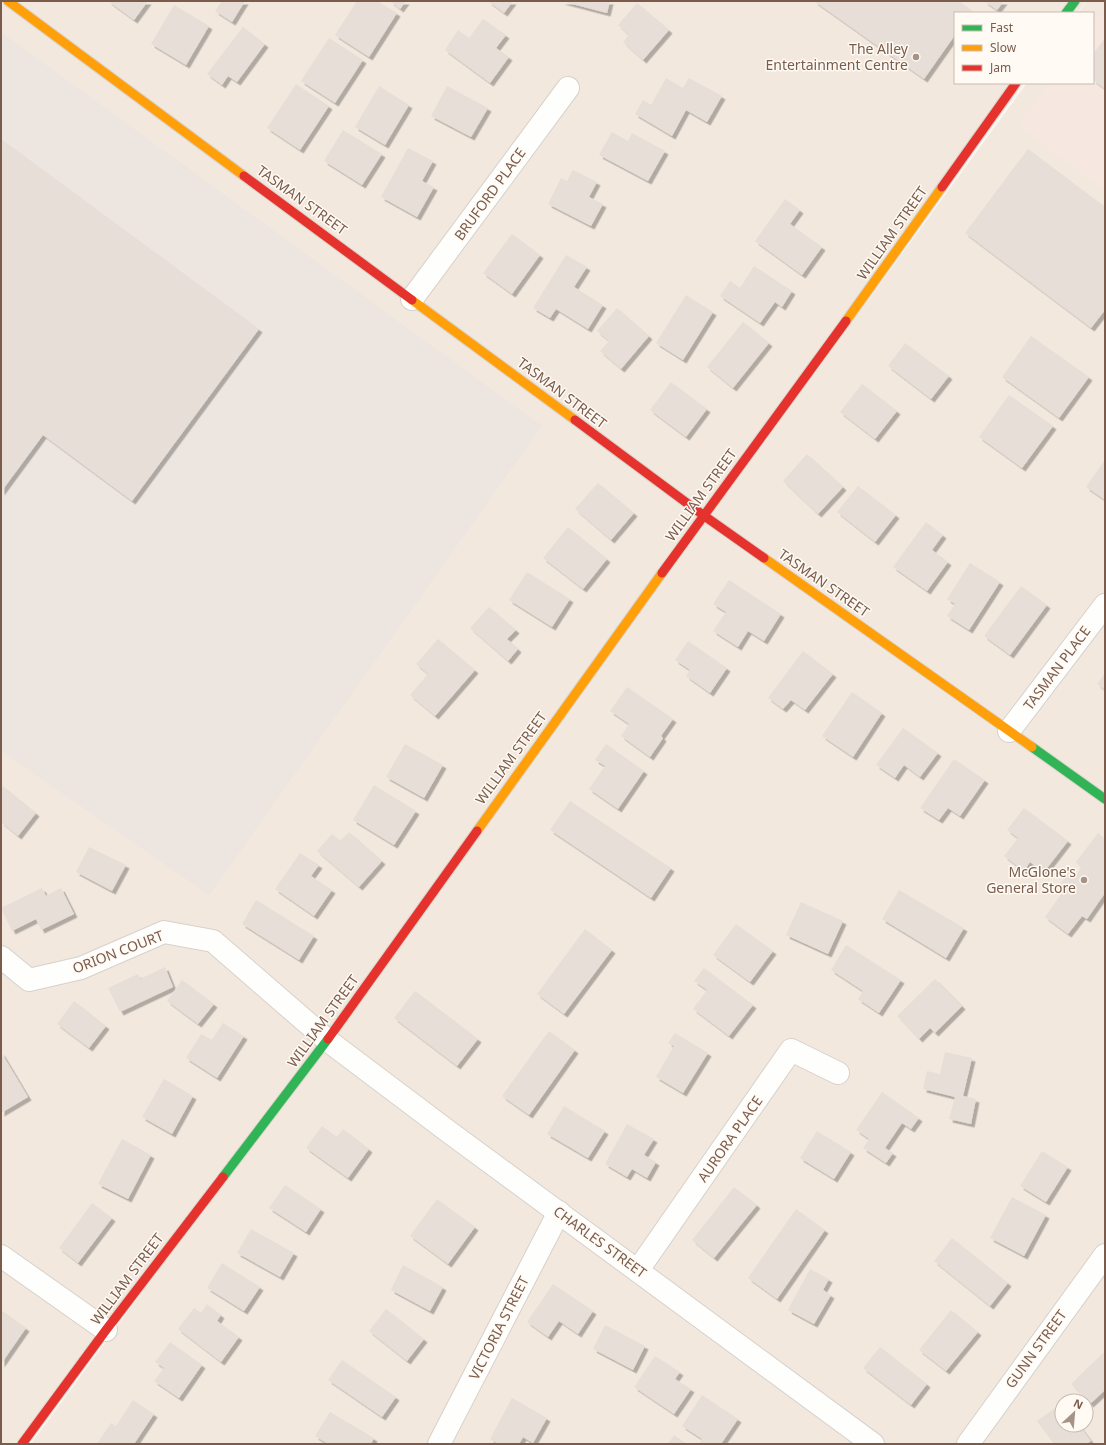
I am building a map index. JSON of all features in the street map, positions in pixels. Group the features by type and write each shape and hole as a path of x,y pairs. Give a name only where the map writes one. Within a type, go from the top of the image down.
{"main road":[{"name":"TASMAN STREET","path":"8,1 703,514 1105,799"},
{"path":"1067,12 1075,1"},
{"name":"WILLIAM STREET","path":"22,1444 106,1330 327,1040 703,514 842,327 1015,84"}],"street":[{"name":"BRUFORD PLACE","path":"412,299 568,88"},
{"name":"TASMAN PLACE","path":"1009,731 1105,605"},
{"name":"ORION COURT","path":"1,957 29,980 81,968 164,932 213,941 327,1040"},
{"name":"CHARLES STREET","path":"327,1040 873,1444"},
{"name":"AURORA PLACE","path":"638,1270 791,1050 838,1073"},
{"name":"VICTORIA STREET","path":"439,1444 559,1212"},
{"name":"GUNN STREET","path":"968,1444 1105,1255"},
{"path":"1,1256 106,1330"}],"shaded area":[{"path":"1,1 1086,1 1078,12 954,12 954,84 1023,84 25,1444 1,1444"},
{"path":"1087,1 1105,1 1105,1444 31,1444 1026,84 1094,84 1094,12 1079,12"},
{"path":"1105,9 1105,191 1018,126 1049,84 1094,84 1094,24"},
{"path":"1,32 542,426 209,895 1,751"}],"building":[{"path":"108,1 148,1 134,20"},
{"path":"222,1 245,1 232,22 215,11"},
{"path":"357,1 377,1 397,13 369,57 335,35"},
{"path":"390,1 406,1 400,9"},
{"path":"488,1 513,1 504,13"},
{"path":"561,1 610,1 607,13"},
{"name":"The Alley Entertainment Centre","path":"814,1 959,1 972,11 954,12 954,36 924,79"},
{"path":"984,1 1004,1 997,10"},
{"path":"637,3 669,30 643,60 623,42 629,35 618,25"},
{"path":"174,5 209,26 186,65 151,44"},
{"path":"483,19 506,35 496,48 509,57 490,83 445,50 458,30 469,38"},
{"path":"243,27 265,44 237,82 228,76 222,85 207,74"},
{"path":"329,38 363,60 335,103 301,81"},
{"path":"1105,38 1105,89 1094,81 1094,53"},
{"path":"666,78 683,88 689,78 722,96 707,122 686,110 672,136 635,114 643,100 651,105"},
{"path":"296,84 329,106 300,150 267,128"},
{"path":"379,86 409,105 385,145 355,127"},
{"path":"447,86 488,108 471,137 431,116"},
{"path":"343,130 382,154 362,185 324,161"},
{"path":"612,132 628,141 632,133 665,151 648,181 599,155"},
{"path":"1,139 259,329 132,501 43,435 1,492"},
{"path":"408,148 433,161 422,181 434,187 417,217 381,197"},
{"path":"1028,149 1105,207 1105,310 1091,328 965,233"},
{"path":"573,170 597,182 589,197 603,204 591,226 548,204 561,178 567,181"},
{"path":"785,199 800,210 790,224 822,247 802,275 755,241"},
{"path":"512,234 540,255 512,294 483,273"},
{"path":"566,255 587,267 574,287 603,305 588,329 556,309 550,318 533,308"},
{"path":"754,266 792,291 782,307 775,302 760,323 720,296 730,281 740,288"},
{"path":"686,295 713,312 683,360 656,343"},
{"path":"617,308 649,336 621,369 600,351 609,341 597,331"},
{"path":"743,322 769,343 733,388 707,367"},
{"path":"1031,336 1089,377 1059,418 1002,377"},
{"path":"905,343 949,376 931,399 888,366"},
{"path":"671,382 707,409 686,437 650,410"},
{"path":"862,384 897,411 875,439 840,412"},
{"path":"1009,395 1053,426 1022,468 979,437"},
{"path":"807,454 843,487 818,514 783,481"},
{"path":"1105,460 1105,500 1086,487"},
{"path":"598,483 634,513 611,540 575,509"},
{"path":"858,486 896,515 875,542 837,512"},
{"path":"926,522 943,535 932,550 948,562 927,591 893,567"},
{"path":"568,527 607,559 583,589 543,558"},
{"path":"970,563 1000,582 969,630 947,616 955,604 947,599"},
{"path":"527,572 570,599 552,627 509,600"},
{"path":"729,580 781,614 764,641 748,631 738,647 713,631 726,612 713,604"},
{"path":"1021,586 1047,605 1010,655 984,636"},
{"path":"489,607 516,630 507,639 518,649 508,661 470,628"},
{"path":"438,639 475,670 435,716 410,695 428,674 416,664"},
{"path":"688,641 727,668 710,693 686,676 690,670 675,660"},
{"path":"803,651 833,674 805,710 791,700 783,709 768,698"},
{"path":"1105,673 1105,690 1097,684"},
{"path":"627,687 673,719 661,736 663,738 650,757 621,736 629,724 610,711"},
{"path":"852,692 882,713 853,757 822,736"},
{"path":"903,728 938,753 920,777 904,765 895,778 876,765"},
{"path":"405,744 443,765 424,798 386,777"},
{"path":"606,744 644,771 618,809 589,789 605,766 595,760"},
{"path":"954,759 985,780 960,816 948,808 939,820 920,808"},
{"path":"374,785 416,811 394,845 353,820"},
{"path":"3,786 36,813 18,836 1,822 1,789"},
{"path":"570,801 671,868 651,898 550,830"},
{"path":"1024,808 1068,841 1044,872 1030,862 1024,871 1004,856 1018,838 1007,830"},
{"path":"349,832 382,861 359,887 317,851 332,834 340,841"},
{"name":"McGlone's General Store","path":"1098,833 1105,839 1105,893 1087,919 1082,916 1068,934 1045,917 1064,890 1060,885 1069,871 1076,876 1081,868 1076,862"},
{"path":"89,847 126,865 112,891 76,872"},
{"path":"300,853 319,865 311,876 332,890 314,916 275,889"},
{"path":"42,888 46,896 61,888 74,914 41,930 36,919 12,931 1,908"},
{"path":"899,890 964,928 946,958 882,919"},
{"path":"256,900 314,936 299,960 242,924"},
{"path":"801,902 843,921 828,954 786,935"},
{"path":"736,924 773,951 750,982 713,955"},
{"path":"585,929 612,950 564,1014 537,994"},
{"path":"846,945 901,980 879,1013 858,999 863,991 831,970"},
{"path":"165,967 173,987 120,1012 108,988 138,974 140,979"},
{"path":"704,968 753,1005 729,1036 693,1009 707,990 694,981"},
{"path":"935,979 962,1006 935,1033 930,1028 919,1039 897,1016"},
{"path":"182,980 214,1004 198,1024 167,1001"},
{"path":"415,991 478,1039 457,1066 394,1018"},
{"path":"74,1001 106,1026 89,1048 57,1024"},
{"path":"223,1023 244,1036 217,1078 186,1058 201,1034 212,1040"},
{"path":"549,1031 575,1050 529,1115 502,1096"},
{"path":"675,1033 708,1053 683,1093 656,1077 674,1046 668,1043"},
{"path":"1,1052 28,1097 1,1113"},
{"path":"945,1052 972,1058 963,1096 976,1099 971,1124 949,1119 955,1097 923,1089 927,1071 940,1074"},
{"path":"164,1079 193,1096 172,1134 142,1117"},
{"path":"882,1092 919,1118 911,1129 902,1123 885,1148 893,1153 886,1163 863,1148 869,1139 856,1130"},
{"path":"564,1106 605,1131 588,1158 547,1134"},
{"path":"627,1124 654,1139 644,1155 656,1162 647,1178 632,1169 627,1177 605,1164"},
{"path":"322,1126 337,1137 343,1129 369,1149 348,1178 306,1148"},
{"path":"817,1131 851,1152 834,1179 800,1158"},
{"path":"122,1139 151,1155 128,1199 98,1184"},
{"path":"1042,1151 1068,1167 1046,1202 1020,1186"},
{"path":"285,1185 321,1209 306,1232 269,1208"},
{"path":"734,1187 757,1205 714,1258 692,1240"},
{"path":"1012,1197 1046,1215 1024,1256 990,1238"},
{"path":"437,1199 475,1227 448,1264 410,1236"},
{"path":"92,1203 112,1218 78,1263 59,1248"},
{"path":"796,1209 825,1230 777,1299 748,1278"},
{"path":"251,1229 294,1253 280,1277 237,1253"},
{"path":"952,1238 1008,1283 990,1306 934,1261"},
{"path":"222,1263 260,1287 244,1311 207,1288"},
{"path":"403,1265 443,1287 430,1311 391,1290"},
{"path":"810,1269 829,1279 823,1290 831,1295 814,1324 788,1310"},
{"path":"553,1284 593,1311 578,1334 559,1321 548,1337 527,1322"},
{"path":"207,1304 221,1315 217,1321 239,1337 221,1362 178,1329 194,1308 201,1313"},
{"path":"386,1309 424,1339 407,1361 369,1331"},
{"path":"1,1310 26,1328 1,1364"},
{"path":"951,1310 978,1332 946,1371 919,1350"},
{"path":"605,1325 645,1346 633,1370 593,1349"},
{"path":"170,1342 202,1365 179,1398 154,1381 164,1368 155,1362"},
{"path":"880,1347 927,1384 911,1405 863,1368"},
{"path":"1103,1353 1105,1355 1105,1390 1094,1400 1094,1393 1080,1393 1071,1384"},
{"path":"655,1356 680,1372 675,1379 691,1389 674,1414 634,1387"},
{"path":"342,1360 396,1397 382,1417 328,1380"},
{"path":"702,1395 738,1419 721,1444 699,1444 702,1439 682,1426"},
{"path":"512,1398 547,1418 533,1443 523,1437 519,1444 498,1444 490,1439"},
{"path":"133,1400 154,1414 134,1444 97,1444 111,1423 116,1426"},
{"path":"1054,1409 1054,1433 1085,1433 1091,1441 1086,1444 1054,1444 1037,1421"},
{"path":"330,1412 374,1438 371,1444 328,1444 315,1436"},
{"path":"674,1435 687,1444 668,1444"}],"traffic: fast":[{"path":"1067,12 1075,1"},
{"path":"1032,747 1105,799"},
{"path":"223,1177 328,1039"}],"traffic: slow":[{"path":"8,1 244,176"},
{"path":"846,321 942,187"},
{"path":"412,300 575,420"},
{"path":"764,558 1032,747"},
{"path":"477,831 662,573"}],"traffic: jam":[{"path":"942,187 1015,84"},
{"path":"244,176 412,300"},
{"path":"662,573 846,321"},
{"path":"575,420 703,515 764,558"},
{"path":"328,1039 477,831"},
{"path":"22,1444 106,1330 223,1177"}],"place":[{"name":"The Alley Entertainment Centre","path":"916,57"},
{"name":"McGlone's General Store","path":"1084,880"}]}
